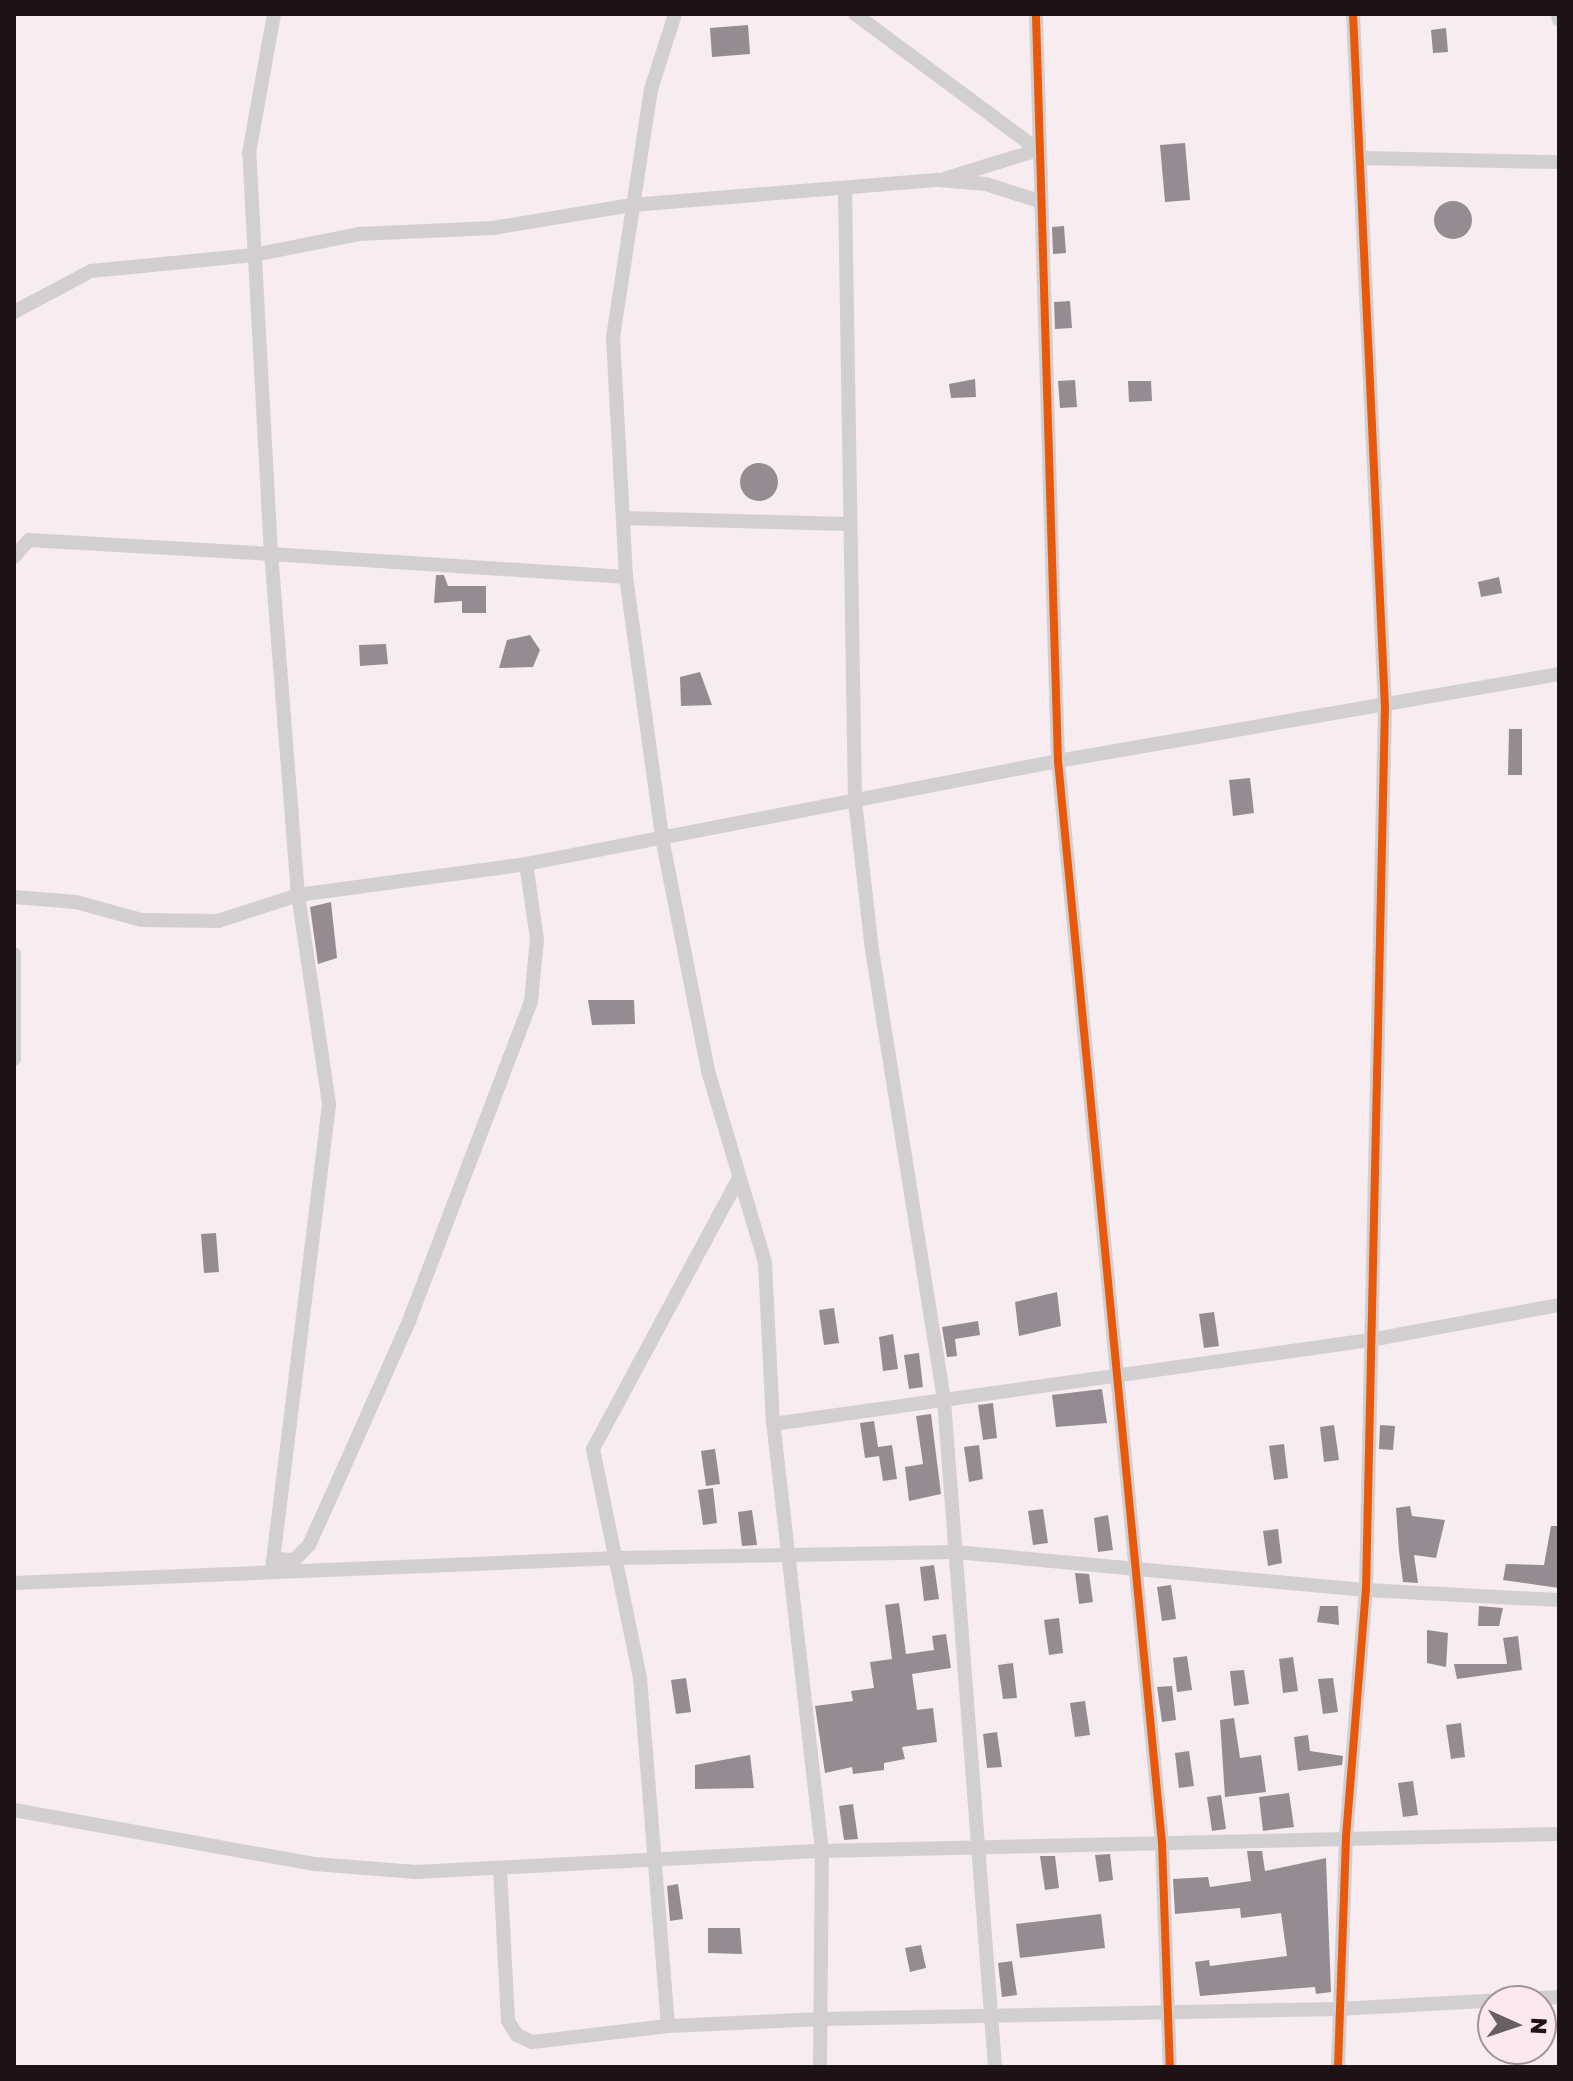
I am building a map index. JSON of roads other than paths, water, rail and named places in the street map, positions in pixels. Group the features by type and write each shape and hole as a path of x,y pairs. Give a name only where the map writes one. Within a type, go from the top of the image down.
{"street":[{"path":"272,1564 328,1147 329,1104 298,895 271,554 254,255 249,153 274,14"},
{"path":"675,14 651,89 613,337 626,577 662,838 708,1071 765,1262 773,1424 822,1851 820,2067"},
{"path":"855,14 1038,150"},
{"path":"1338,2067 1346,1837 1366,1590 1385,708 1353,14"},
{"path":"1558,14 1559,20"},
{"path":"1036,16 1039,201 1058,761 1162,1843 1171,2012 1170,2067"},
{"path":"14,312 91,271 254,255 359,234 493,228 632,205 939,180 1038,150"},
{"path":"1362,158 1559,162"},
{"path":"939,180 986,184 1039,201"},
{"path":"845,190 848,524 855,801 872,950 944,1401 994,2018 995,2067"},
{"path":"623,518 848,524"},
{"path":"14,557 29,540 626,577"},
{"path":"14,897 183,924 218,921 298,895 526,864 1058,761 1385,708 1559,674"},
{"path":"272,1564 294,1560 309,1545 409,1321 531,1001 537,939 526,864"},
{"path":"14,954 14,1059"},
{"path":"668,2026 640,1678 617,1558 593,1466 596,1436 739,1178"},
{"path":"773,1424 1370,1340 1559,1305"},
{"path":"14,1583 272,1564 955,1552 1366,1590 1559,1600"},
{"path":"14,1810 315,1864 416,1872 822,1851 1559,1834"},
{"path":"500,1868 508,2021 517,2035 554,2042 668,2026 821,2019 1338,2009 1559,1997"}]}
